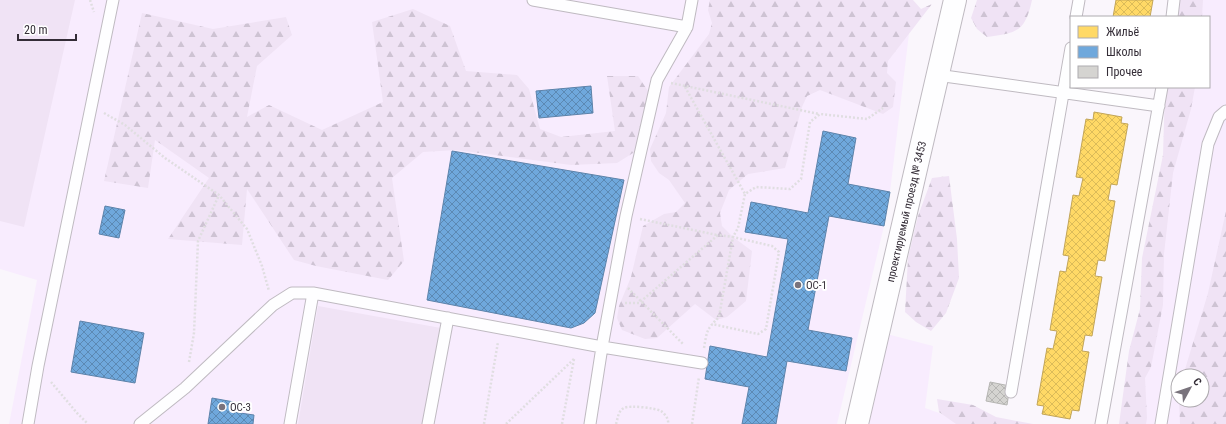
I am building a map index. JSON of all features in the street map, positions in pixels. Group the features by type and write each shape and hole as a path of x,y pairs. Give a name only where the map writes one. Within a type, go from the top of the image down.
{"street":[{"name":"проектируемый проезд № 3453","path":"857,424 955,0"}],"lane":[{"path":"28,424 38,366 114,0"},
{"path":"533,0 687,27"},
{"path":"590,424 602,347 626,216 657,80 687,27 692,0"},
{"path":"1076,16 1079,0"},
{"path":"1172,16 1174,0"},
{"path":"1011,392 1070,54"},
{"path":"937,75 1160,106"},
{"path":"1101,424 1160,106 1162,88"},
{"path":"1161,424 1208,144 1219,117 1226,111"},
{"path":"140,424 185,388 273,305 292,293 313,293 602,347 702,363"},
{"path":"290,424 313,293"},
{"path":"428,424 448,318"}],"path":[{"path":"657,80 820,114 867,119 883,108"},
{"path":"685,87 745,194 738,228 733,237 719,317 707,330 692,424"},
{"path":"92,106 125,125 165,158 219,195 247,229 262,266 273,305"},
{"path":"745,194 756,187 790,189 801,179 810,122 820,114"},
{"path":"185,388 194,333 198,241 219,195"},
{"path":"626,216 772,246 779,252 766,329 758,334 712,324"},
{"path":"610,302 639,303 718,235"},
{"path":"615,276 642,301 702,363"},
{"path":"484,424 500,328"},
{"path":"506,424 589,344"},
{"path":"562,424 574,358"},
{"path":"38,366 88,424"},
{"path":"616,424 619,413 624,407 632,406 660,411 666,416 669,421 668,424"}],"shaded area":[{"path":"0,0 913,0 890,192 884,226 837,424 9,424 37,280 0,269"},
{"path":"1190,0 1226,0 1226,424 1132,424 1176,88 1210,88 1210,16 1187,16"},
{"path":"883,333 933,346 925,408 970,424 863,424"}],"green space":[{"path":"0,0 75,0 24,227 0,221"},
{"path":"710,0 913,0 921,9 932,4 888,61 887,73 896,82 893,107 883,114 820,90 807,96 802,107 785,168 748,174 729,190 720,213 722,226 733,237 752,251 746,301 727,317 716,320 695,304 657,338 645,339 622,330 617,318 619,306 631,277 643,226 664,214 676,212 685,203 669,180 659,173 651,161 650,149 666,113 669,87 709,34 712,23 708,10"},
{"path":"977,0 1032,0 1023,25 1013,32 987,37 977,29 971,18"},
{"path":"1169,0 1203,0 1202,16 1168,16"},
{"path":"413,9 450,26 466,71 517,75 529,89 540,129 561,137 615,131 607,76 638,76 648,91 641,148 617,163 571,165 456,150 423,152 392,178 404,261 388,280 316,266 294,260 247,189 242,245 168,239 209,178 155,140 148,188 104,181 142,13 213,29 286,17 292,35 257,66 247,117 269,105 322,130 383,102 372,22"},
{"path":"1165,88 1195,88 1191,109 1173,173 1164,254 1163,305 1151,367 1145,378 1146,424 1119,424 1129,351 1140,309 1142,258 1163,155"},
{"path":"949,176 957,239 959,278 946,313 931,331 916,322 905,312 908,258 918,216 932,178"},
{"path":"1226,211 1226,424 1180,424 1179,408 1210,408 1210,368 1185,368 1208,293"},
{"path":"318,306 441,328 423,424 298,424"},
{"path":"937,399 973,405 996,417 1033,424 956,424 939,412"}],"building: Жильё":[{"path":"1116,0 1153,0 1150,16 1113,16"},
{"path":"1094,112 1122,117 1121,123 1128,124 1117,185 1111,184 1108,200 1115,201 1105,261 1098,260 1095,276 1102,277 1092,336 1085,335 1082,351 1089,352 1079,411 1072,410 1070,419 1042,414 1044,406 1037,405 1047,348 1053,349 1057,331 1050,330 1060,271 1066,272 1069,256 1063,255 1073,195 1079,196 1083,178 1076,177 1086,119 1093,120"}],"building: Школы":[{"path":"591,86 593,113 539,118 536,91"},
{"name":"ОС-1","path":"823,131 856,138 848,184 890,192 884,226 829,216 808,330 852,338 846,371 787,361 776,424 742,424 749,387 705,379 710,346 767,357 788,239 745,232 751,202 808,213"},
{"path":"452,151 624,180 595,313 584,323 571,328 427,300"},
{"path":"105,206 125,210 119,238 99,234"},
{"path":"80,321 144,333 135,383 71,372"},
{"name":"ОС-3","path":"212,398 234,402 233,412 254,415 253,424 208,424"}],"building: Прочее":[{"path":"990,382 1010,386 1007,405 986,401"}],"place":[{"name":"ОС-1","path":"798,285"},
{"name":"ОС-3","path":"222,407"}]}
